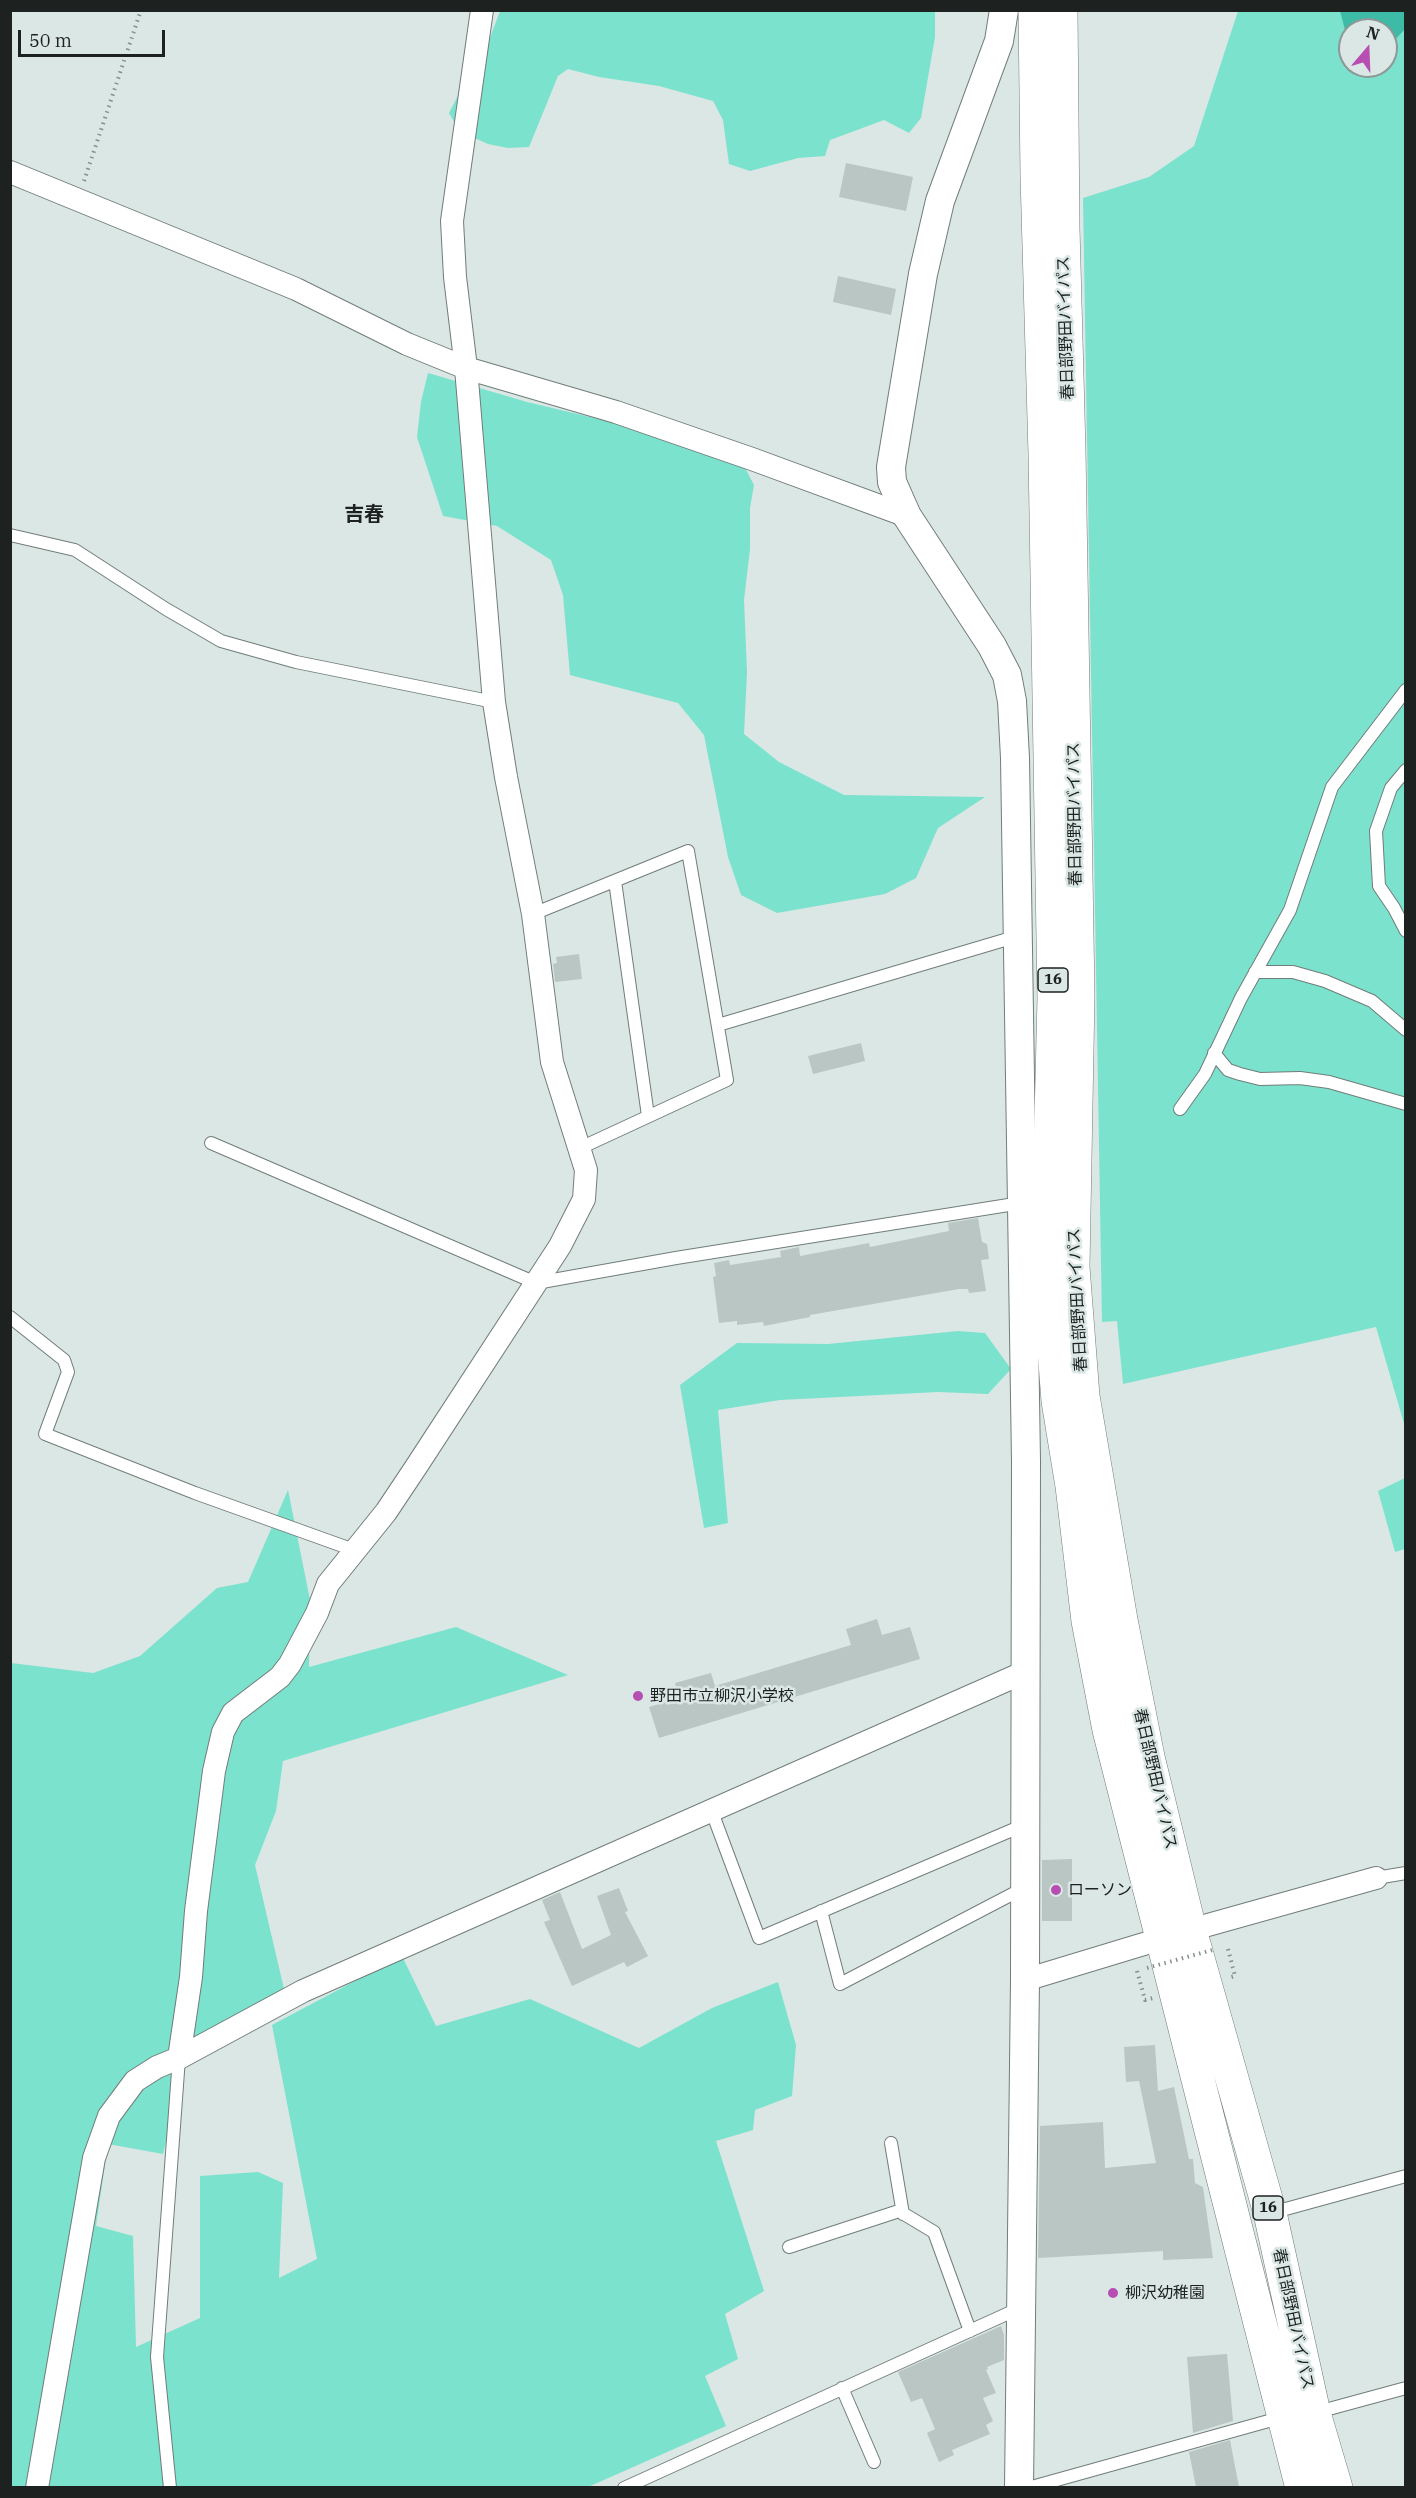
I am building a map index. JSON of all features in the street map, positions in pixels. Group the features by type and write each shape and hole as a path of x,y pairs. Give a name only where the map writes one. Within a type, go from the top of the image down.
{"highway":[{"name":"春日部野田バイパス","path":"1035,10 1054,998 1049,1198 1051,1311 1058,1401 1072,1486 1088,1621 1109,1730 1270,2213 1302,2487"},
{"name":"春日部野田バイパス","path":"1061,10 1078,995 1073,1267 1083,1396 1121,1620 1148,1757 1176,1934 1293,2418 1336,2487"},
{"name":"16","path":"1293,2418 1297,2487"}],"street":[{"path":"179,2058 191,1977 196,1911 214,1771 224,1732 233,1713 280,1677 290,1664 317,1613 328,1584 386,1512 416,1467 560,1246 584,1199 586,1170 552,1062 533,914 494,702 466,368 455,277 453,221 482,10"},
{"path":"1004,10 996,52 940,201 923,274 891,467 892,482 907,516 992,646 1007,675 1012,701 1015,758 1026,1461 1025,1980 1019,2487"},
{"path":"10,172 296,289 407,344 466,368 616,412 907,516"},
{"path":"36,2487 93,2158 109,2116 135,2081 157,2067 179,2058 303,1991 1025,1672"},
{"path":"1025,1980 1176,1934 1376,1878"}],"lane":[{"path":"10,535 75,550 166,609 221,640 296,662 494,702"},
{"path":"1180,1109 1205,1074 1255,972 1290,910 1332,787 1406,690"},
{"path":"1406,770 1391,788 1376,831 1379,886 1406,931"},
{"path":"533,914 688,851 727,1080 578,1149"},
{"path":"615,881 648,1116"},
{"path":"718,1025 1018,936"},
{"path":"1255,972 1293,972 1324,981 1372,1001 1406,1030"},
{"path":"1214,1053 1228,1070 1240,1074 1260,1079 1300,1078 1329,1082 1406,1104"},
{"path":"212,1143 536,1283 676,1258 1021,1203"},
{"path":"10,1317 64,1360 68,1372 45,1434 195,1493 354,1550"},
{"path":"712,1812 759,1938 1026,1824"},
{"path":"1376,1878 1406,1873"},
{"path":"821,1911 840,1984 1025,1888"},
{"path":"170,2487 157,2357 179,2058"},
{"path":"891,2143 903,2214"},
{"path":"1270,2213 1406,2176"},
{"path":"789,2247 899,2211 934,2232 970,2331"},
{"path":"624,2487 1020,2308"},
{"path":"842,2388 874,2462"},
{"path":"1028,2487 1406,2388"}],"path":[{"path":"78,200 141,10"},
{"path":"1147,1968 1216,1949"}],"shaded area":[{"path":"500,11 935,11 935,37 921,118 909,133 884,120 830,140 825,156 798,158 750,171 729,164 723,120 713,101 659,86 599,77 568,69 558,76 529,147 508,148 488,144 459,131 449,113 472,68 484,54"},
{"path":"1238,11 1405,11 1405,1427 1376,1327 1123,1384 1117,1321 1102,1322 1083,198 1149,177 1194,146"},
{"path":"1340,11 1405,11 1405,29 1398,37 1398,18 1342,18"},
{"path":"428,373 527,402 628,426 744,466 754,485 750,508 750,549 744,600 747,672 744,734 779,762 844,795 985,797 938,828 916,878 885,894 777,913 741,895 728,857 704,735 678,703 570,675 563,595 551,560 497,526 443,516 417,437 421,402"},
{"path":"958,1331 985,1333 1011,1369 988,1394 938,1392 780,1400 718,1410 728,1523 704,1528 680,1385 737,1343 828,1344"},
{"path":"1405,1478 1405,1549 1395,1552 1378,1491"},
{"path":"288,1490 310,1600 309,1667 456,1627 568,1675 283,1761 276,1811 255,1865 284,1989 191,2039 163,2154 108,2144 96,2226 133,2236 136,2347 200,2318 200,2176 258,2172 283,2183 279,2278 317,2259 272,2025 402,1956 436,2026 530,1999 639,2048 712,2008 778,1982 796,2045 792,2096 755,2110 753,2130 716,2141 764,2291 725,2314 738,2359 705,2376 726,2426 588,2487 11,2488 11,1663 93,1673 140,1656 217,1588 248,1582"}],"building":[{"path":"846,163 913,177 906,211 839,197"},
{"path":"838,276 896,289 891,315 833,302"},
{"path":"579,954 582,979 555,982 553,964 557,963 556,957"},
{"path":"861,1043 865,1061 813,1074 808,1056"},
{"path":"978,1218 982,1242 987,1244 989,1259 981,1260 986,1291 969,1293 968,1289 959,1289 810,1315 810,1317 764,1326 763,1322 737,1325 737,1321 719,1323 713,1277 716,1276 714,1263 729,1260 730,1265 781,1257 780,1251 799,1247 800,1256 869,1243 870,1247 949,1231 948,1223"},
{"path":"877,1619 882,1635 910,1627 920,1659 659,1738 649,1707 679,1698 675,1683 711,1673 715,1686 851,1645 846,1629"},
{"name":"ローソン","path":"1072,1859 1072,1921 1042,1921 1042,1860"},
{"path":"619,1888 628,1911 625,1912 648,1956 627,1967 624,1962 572,1986 544,1922 550,1920 542,1900 560,1892 582,1949 611,1935 597,1896"},
{"path":"1155,2045 1158,2091 1174,2087 1189,2159 1193,2159 1195,2183 1203,2187 1213,2258 1163,2260 1163,2251 1038,2258 1040,2126 1103,2122 1105,2168 1156,2163 1139,2081 1126,2082 1124,2047"},
{"path":"1001,2326 1004,2335 1004,2360 987,2367 986,2370 996,2393 983,2398 993,2421 986,2425 990,2434 952,2450 954,2455 939,2462 927,2433 935,2429 922,2398 911,2402 898,2372"},
{"path":"1227,2354 1233,2421 1193,2433 1187,2357"},
{"path":"1230,2440 1239,2487 1196,2487 1189,2452"}],"place":[{"name":"野田市立柳沢小学校","path":"638,1696"},
{"name":"ローソン","path":"1056,1890"},
{"name":"柳沢幼稚園","path":"1113,2293"}],"district":[{"name":"吉春","path":"364,515"}]}
